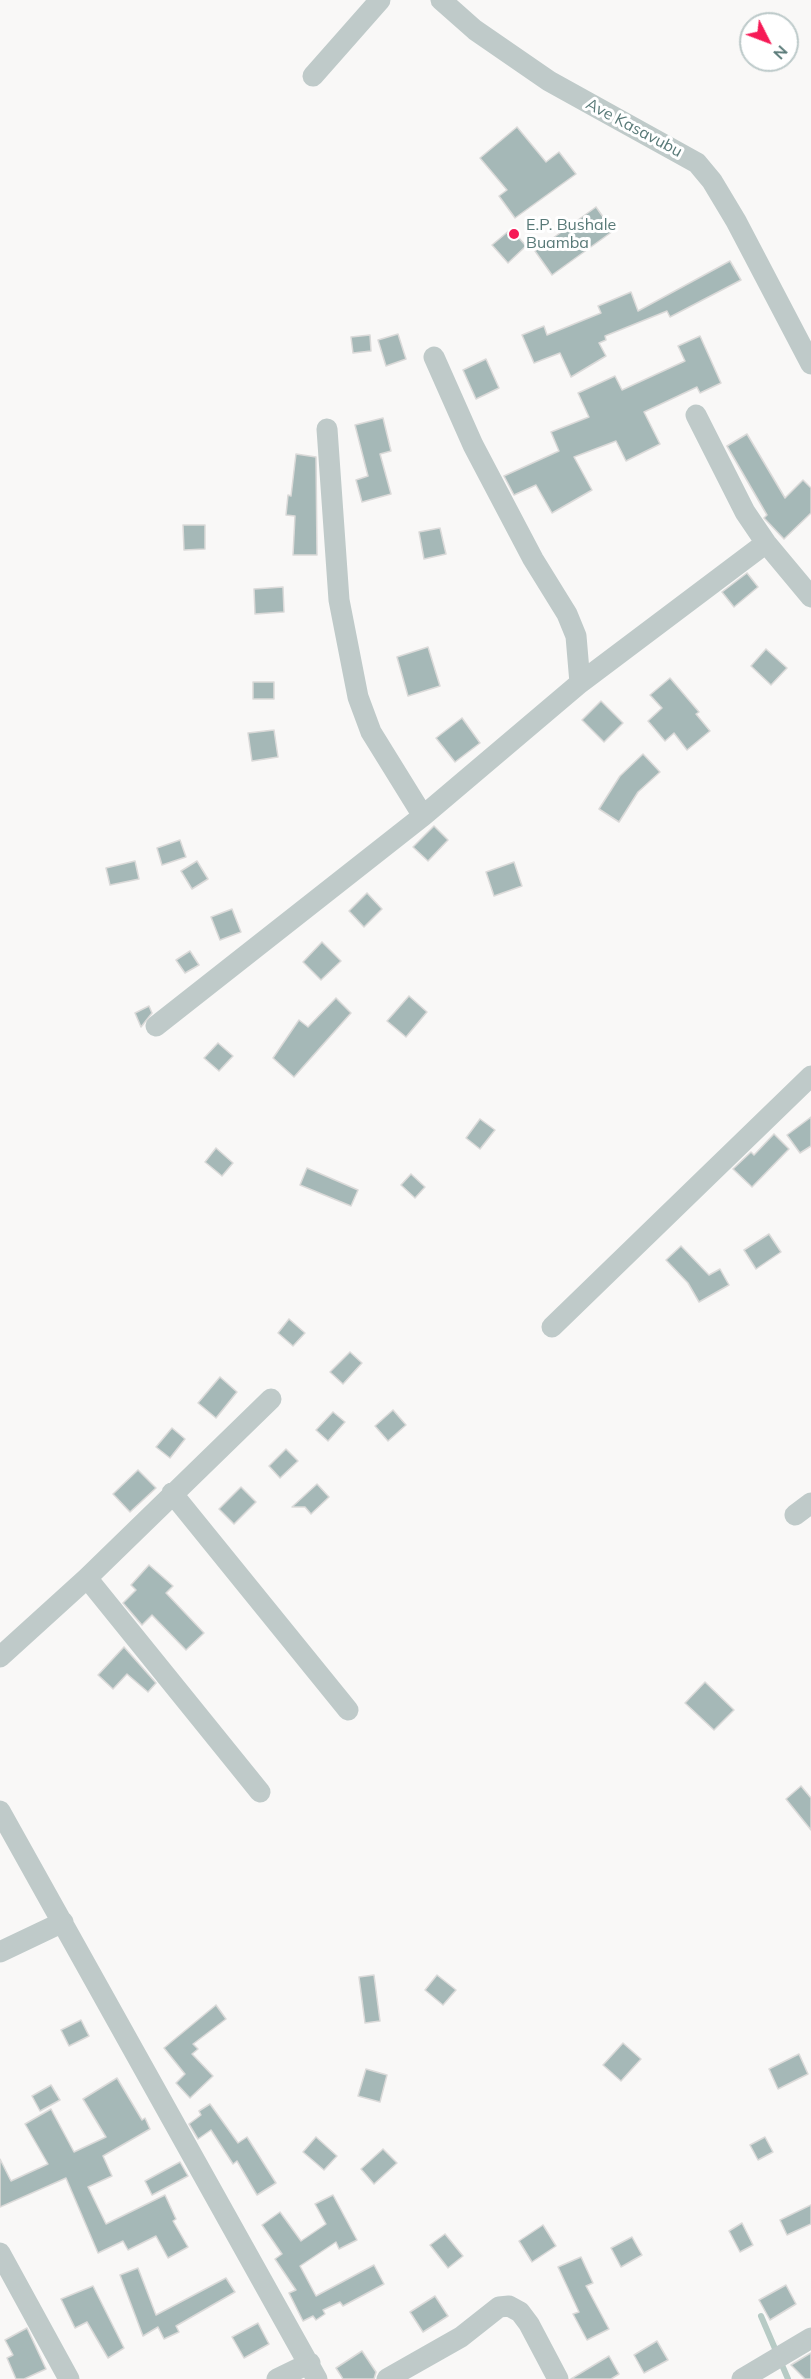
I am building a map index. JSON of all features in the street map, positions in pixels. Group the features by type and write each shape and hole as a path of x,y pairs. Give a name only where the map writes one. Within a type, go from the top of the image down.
{"street":[{"path":"313,76 380,0"},
{"name":"Ave Kasavubu","path":"441,0 483,36 549,81 697,163 712,181 736,220 811,364"},
{"path":"434,357 473,445 533,558 567,614 576,636 580,683"},
{"path":"696,415 727,481 766,543 811,597"},
{"path":"327,429 339,600 358,697 371,732 423,816"},
{"path":"156,1026 423,816 580,683 766,543"},
{"path":"552,1327 811,1076"},
{"path":"0,1657 87,1578 271,1399"},
{"path":"172,1493 348,1710"},
{"path":"87,1578 260,1792"},
{"path":"0,1811 314,2371 278,2379"},
{"path":"0,1952 63,1922"},
{"path":"0,2253 69,2379"},
{"path":"387,2379 461,2337 499,2307 509,2306 520,2312 529,2324 558,2379"},
{"path":"742,2379 811,2338"}],"building":[{"path":"517,127 546,162 559,152 576,174 515,218 499,196 507,190 480,158"},
{"path":"596,207 613,231 552,275 535,251"},
{"path":"511,229 526,246 508,263 492,245"},
{"path":"730,261 741,280 670,317 667,311 605,336 606,340 599,343 606,356 571,377 560,353 534,363 522,335 544,326 547,335 601,313 598,306 631,292 638,311"},
{"path":"398,334 406,359 386,366 378,340"},
{"path":"370,335 371,351 353,353 351,337"},
{"path":"700,336 721,383 700,393 697,387 644,412 660,444 626,461 616,441 574,457 592,490 552,513 536,485 514,495 504,476 559,451 551,432 589,417 578,393 615,376 622,390 685,361 678,346"},
{"path":"486,359 499,388 476,399 463,370"},
{"path":"383,418 391,451 380,454 391,494 362,502 356,480 368,476 355,425"},
{"path":"747,434 785,498 803,480 811,488 811,513 784,539 764,518 767,515 727,446"},
{"path":"296,454 316,457 317,555 293,555 295,516 286,515 288,495 291,496"},
{"path":"183,525 205,525 205,549 184,550"},
{"path":"440,528 446,554 424,559 419,532"},
{"path":"747,573 758,587 734,607 722,592"},
{"path":"283,587 284,612 255,614 254,589"},
{"path":"428,647 440,686 408,696 397,657"},
{"path":"766,649 787,668 771,685 751,666"},
{"path":"670,678 699,712 696,714 710,731 687,750 674,733 665,741 648,721 662,708 650,695"},
{"path":"253,682 274,682 274,699 253,699"},
{"path":"601,701 623,723 604,742 582,720"},
{"path":"462,718 480,743 455,762 436,738"},
{"path":"274,730 278,757 252,761 248,733"},
{"path":"643,754 660,772 638,792 619,822 599,809 620,776"},
{"path":"434,826 448,840 428,861 413,847"},
{"path":"180,840 186,857 162,865 157,848"},
{"path":"135,861 139,879 110,885 106,868"},
{"path":"197,861 208,879 192,889 181,871"},
{"path":"514,862 522,886 494,896 486,872"},
{"path":"367,893 382,909 364,927 349,911"},
{"path":"232,909 241,932 220,940 211,917"},
{"path":"322,942 341,961 321,980 303,962"},
{"path":"190,951 199,965 185,973 176,960"},
{"path":"409,996 427,1012 406,1037 387,1021"},
{"path":"336,998 351,1013 294,1077 273,1058 299,1020 308,1027"},
{"path":"149,1006 152,1013 141,1027 135,1013"},
{"path":"218,1043 233,1056 219,1071 204,1058"},
{"path":"811,1117 811,1146 800,1153 787,1135"},
{"path":"480,1119 495,1130 480,1149 466,1138"},
{"path":"774,1134 789,1149 752,1187 733,1169 751,1152 754,1155"},
{"path":"216,1148 233,1163 222,1176 205,1162"},
{"path":"307,1168 358,1190 351,1206 300,1185"},
{"path":"411,1174 425,1187 415,1198 401,1185"},
{"path":"769,1234 781,1252 756,1269 744,1250"},
{"path":"681,1246 709,1275 720,1269 729,1285 699,1302 688,1283 666,1260"},
{"path":"289,1319 305,1333 293,1346 278,1333"},
{"path":"350,1352 362,1363 343,1384 330,1372"},
{"path":"220,1377 237,1392 216,1418 198,1403"},
{"path":"393,1410 406,1425 388,1441 375,1426"},
{"path":"333,1412 345,1422 328,1441 316,1430"},
{"path":"172,1428 185,1439 170,1458 156,1447"},
{"path":"286,1449 298,1461 280,1478 269,1466"},
{"path":"138,1470 156,1488 130,1512 113,1494"},
{"path":"317,1484 329,1497 311,1514 305,1507 292,1507"},
{"path":"241,1487 256,1502 234,1524 219,1509"},
{"path":"149,1565 173,1586 166,1593 204,1633 186,1650 152,1615 142,1625 123,1603 136,1590 131,1585"},
{"path":"124,1647 156,1683 148,1692 127,1674 113,1689 98,1675"},
{"path":"705,1682 734,1710 714,1730 685,1703"},
{"path":"801,1786 811,1798 811,1830 786,1799"},
{"path":"374,1975 380,2021 365,2023 359,1977"},
{"path":"437,1975 456,1990 443,2005 425,1990"},
{"path":"216,2005 226,2019 193,2044 198,2049 192,2054 213,2076 190,2098 176,2083 185,2074 164,2048"},
{"path":"81,2020 89,2036 69,2046 61,2030"},
{"path":"623,2043 641,2059 621,2081 603,2065"},
{"path":"799,2054 808,2074 778,2089 769,2069"},
{"path":"366,2069 387,2075 380,2102 358,2096"},
{"path":"117,2078 142,2120 145,2118 150,2129 103,2156 112,2176 88,2187 106,2224 165,2195 176,2219 173,2221 188,2247 168,2258 156,2236 128,2250 123,2241 98,2253 66,2178 0,2207 0,2159 11,2181 48,2164 25,2124 51,2109 74,2152 106,2137 83,2099"},
{"path":"51,2085 60,2100 40,2111 32,2096"},
{"path":"210,2104 238,2143 247,2137 276,2183 257,2195 237,2161 233,2164 211,2130 198,2139 189,2124 201,2115 199,2111"},
{"path":"316,2137 337,2156 324,2170 303,2152"},
{"path":"765,2137 773,2152 758,2160 750,2145"},
{"path":"383,2149 397,2163 374,2184 361,2169"},
{"path":"180,2162 188,2176 152,2195 145,2181"},
{"path":"333,2195 357,2240 339,2249 336,2242 300,2266 316,2296 374,2265 384,2284 343,2306 340,2302 323,2310 325,2314 316,2320 313,2316 303,2321 289,2293 296,2290 275,2259 282,2254 262,2225 280,2212 301,2241 326,2224 315,2204"},
{"path":"811,2205 811,2224 787,2235 780,2220"},
{"path":"742,2223 753,2245 740,2252 729,2231"},
{"path":"543,2225 556,2246 532,2262 519,2241"},
{"path":"445,2234 463,2256 448,2268 430,2245"},
{"path":"632,2237 642,2255 621,2267 611,2248"},
{"path":"581,2257 593,2283 586,2286 609,2329 587,2340 573,2314 579,2312 558,2267"},
{"path":"138,2268 156,2315 226,2278 235,2292 176,2326 179,2332 164,2339 158,2327 143,2336 120,2275"},
{"path":"786,2285 796,2304 770,2320 759,2300"},
{"path":"93,2286 124,2348 108,2358 87,2322 75,2328 61,2299"},
{"path":"435,2296 448,2316 423,2332 410,2312"},
{"path":"258,2323 269,2344 244,2358 232,2337"},
{"path":"27,2328 46,2369 24,2379 16,2379 7,2358 13,2355 5,2340"},
{"path":"657,2341 668,2360 644,2373 634,2355"},
{"path":"362,2351 376,2372 374,2379 343,2379 336,2368"},
{"path":"811,2353 811,2379 805,2379 791,2365"},
{"path":"609,2356 619,2374 611,2379 571,2379"}],"waterway":[{"path":"761,2316 788,2379"}],"place":[{"name":"E.P. Bushale Buamba","path":"514,234"}]}
